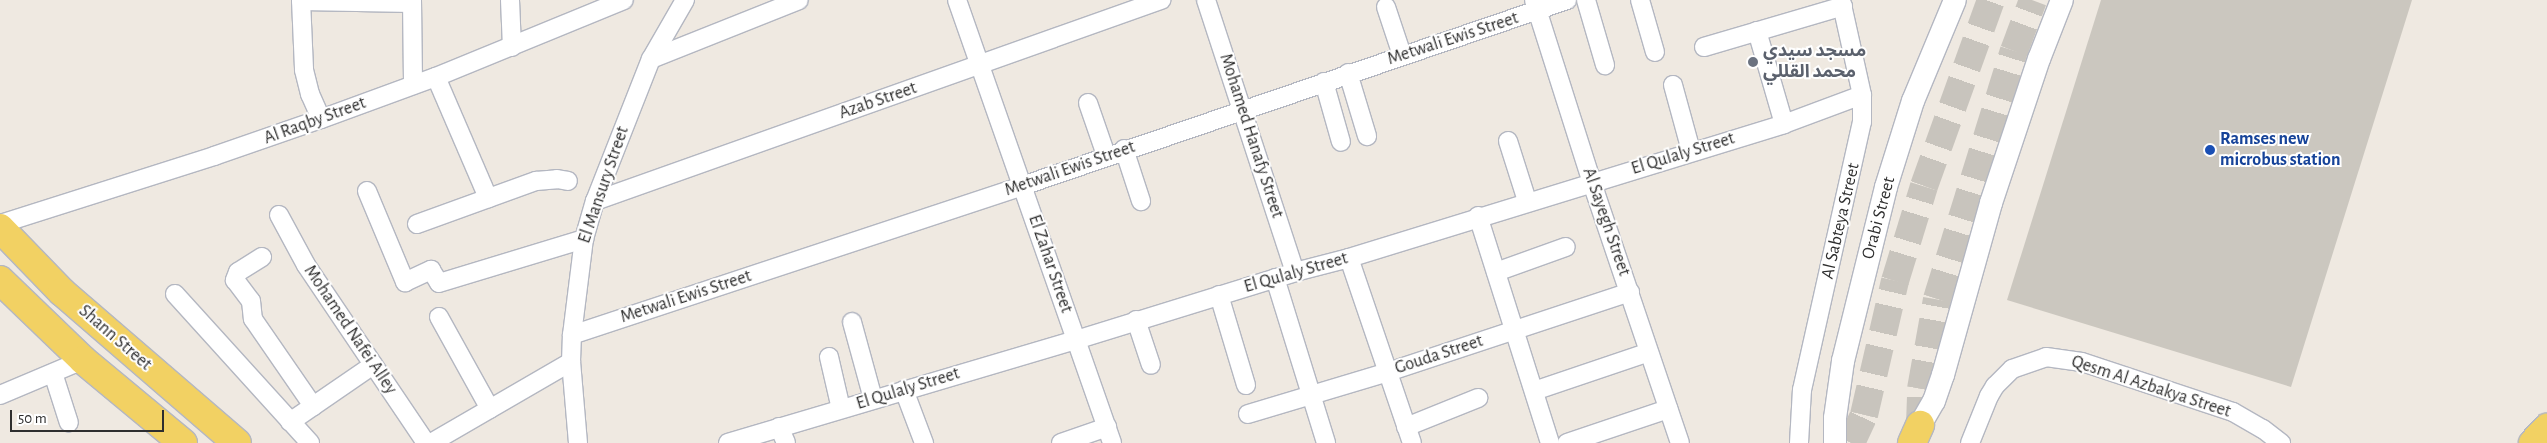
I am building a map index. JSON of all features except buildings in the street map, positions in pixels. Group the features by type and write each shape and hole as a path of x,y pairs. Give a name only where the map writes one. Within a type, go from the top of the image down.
{"main road":[{"name":"Shann Street","path":"0,226 62,292 237,443"},
{"name":"Shann Street","path":"0,280 83,360 184,443"},
{"path":"2533,443 2547,428"}],"street":[{"path":"321,119 310,94 304,70 301,0 412,1 412,85"},
{"path":"510,0 512,46"},
{"name":"El Mansury Street","path":"578,443 572,335 584,239 595,201 651,60 686,0"},
{"path":"651,60 799,0"},
{"name":"El Zahar Street","path":"957,0 1110,435"},
{"name":"Azab Street","path":"595,201 1161,0"},
{"name":"Mohamed Hanafy Street","path":"1206,0 1295,272"},
{"name":"Metwali Ewis Street","path":"572,335 1022,186 1106,155 1402,55 1536,5 1567,0"},
{"path":"1586,0 1605,65"},
{"path":"1640,0 1655,52"},
{"name":"Orabi Street","path":"1835,443 1834,418 1843,361 1886,187 1913,101 1955,0"},
{"path":"1918,437 1934,401 1943,374 1992,203 2062,0"},
{"name":"Al Raqby Street","path":"0,226 321,119 512,46 615,2"},
{"path":"1704,47 1842,3"},
{"name":"Al Sabteya Street","path":"1799,443 1802,390 1861,135 1862,95 1842,3"},
{"name":"Al Sayegh Street","path":"1536,5 1592,182 1680,443"},
{"path":"1386,7 1402,55"},
{"path":"1757,31 1784,124"},
{"path":"1348,74 1367,136"},
{"path":"436,76 488,198"},
{"path":"1324,82 1341,142"},
{"path":"1673,85 1691,151"},
{"name":"El Qulaly Street","path":"728,443 782,435 841,409 1076,340 1295,272 1349,258 1478,216 1784,124 1862,95"},
{"path":"1088,103 1106,155"},
{"path":"1508,141 1527,201"},
{"path":"1124,150 1141,201"},
{"path":"417,224 536,181 568,180"},
{"path":"366,191 405,282 431,270 439,284 584,239"},
{"name":"Mohamed Nafei Alley","path":"279,215 306,265 426,443"},
{"path":"1478,216 1550,443"},
{"path":"1496,272 1566,247"},
{"path":"262,256 238,272 235,280 251,301 253,319 313,406"},
{"path":"1349,258 1409,435 1478,398"},
{"path":"1275,278 1326,443"},
{"name":"Gouda Street","path":"1248,414 1388,372 1630,292"},
{"path":"175,294 310,443"},
{"path":"1219,295 1246,385"},
{"path":"439,317 490,409"},
{"path":"1136,320 1151,365"},
{"path":"852,322 873,399"},
{"path":"1534,390 1649,352"},
{"path":"829,358 841,409"},
{"name":"Qesm Al Azbakya Street","path":"1970,443 1995,386 2012,369 2046,358 2082,362 2233,412 2263,429 2281,443"},
{"path":"0,395 83,360"},
{"path":"431,443 572,362"},
{"path":"290,422 373,365"},
{"path":"53,374 68,423"},
{"path":"904,390 924,443"},
{"path":"1567,443 1668,409"},
{"path":"1061,443 1110,435"}],"tunnel":[{"path":"1851,443 1864,415 1895,281 1924,186 1991,0"},
{"path":"1920,425 1921,389 1937,299 2014,51 2033,0"}],"place":[{"name":"مسجد سيدي محمد القللي","path":"1753,62"},
{"name":"Ramses new microbus station","path":"2210,150"}]}
